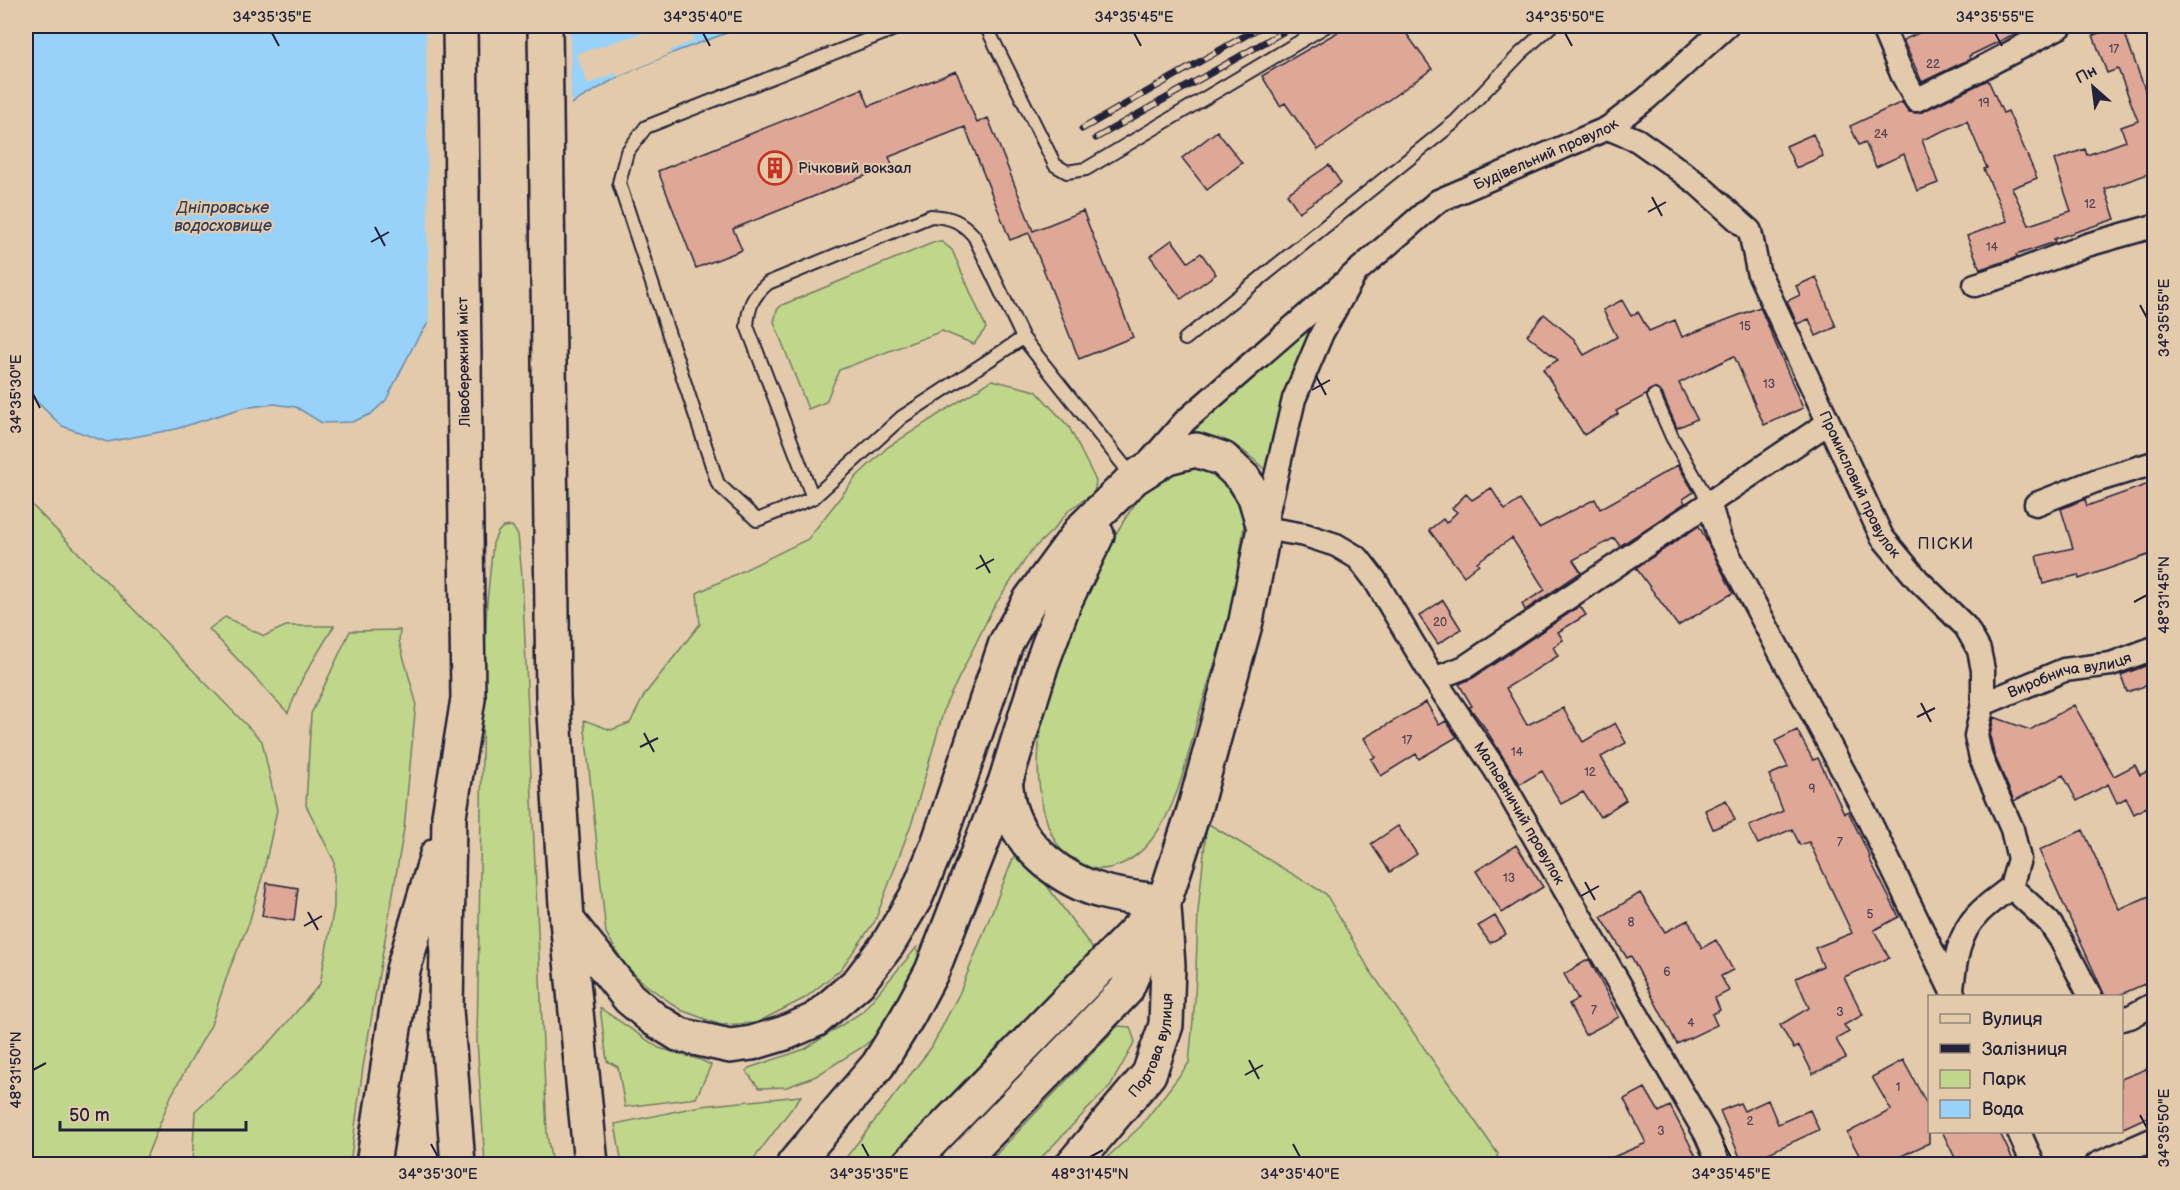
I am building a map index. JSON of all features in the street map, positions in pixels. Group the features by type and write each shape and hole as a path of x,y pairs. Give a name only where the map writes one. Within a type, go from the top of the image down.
{"main road":[{"name":"Лівобережний міст","path":"448,816 468,699 460,26"},
{"path":"545,26 553,698 567,920 591,1164"},
{"path":"567,920 629,998 654,1019 680,1035 730,1046 752,1043 815,1020 860,982 888,944 916,897 938,844 1006,643 1030,600 1082,529 1134,478 1167,457 1196,450 1223,459 1244,479 1255,497 1264,528 1246,621 1195,807 1164,902 1126,990 958,1164"},
{"path":"794,1164 878,1065 932,971 1005,783 1042,663 1064,603 1094,540 1134,478"},
{"path":"1005,783 1010,807 1020,830 1041,858 1059,872 1068,878 1104,892 1164,902"},
{"path":"373,1164 403,970 448,816"},
{"path":"448,816 446,1010 458,1164"},
{"path":"909,1164 1164,902"},
{"name":"Портова вулиця","path":"1072,1164 1149,1074 1166,1025 1168,966 1164,902"}],"street":[{"name":"Будівельний провулок","path":"1134,478 1185,421 1438,201 1608,128 1654,91 1727,26"},
{"path":"1882,26 1902,74 1916,100 2061,26"},
{"name":"Промисловий провулок","path":"1608,128 1637,140 1700,185 1750,231 1758,271 1882,537 1918,580 1966,627 1978,650 1983,670 1983,704 1976,736 1982,758 2012,829 2019,859 2011,887"},
{"path":"1975,285 2087,245 2154,226"},
{"path":"1264,528 1294,399 1322,333 1356,272"},
{"path":"1434,679 1465,667 1828,423"},
{"path":"2036,504 2095,481 2154,464"},
{"path":"1709,502 1720,539 1866,814 1953,993"},
{"name":"Мальовничий провулок","path":"1264,528 1305,535 1336,545 1358,558 1375,580 1434,679 1495,769 1706,1134 1719,1164"},
{"name":"Виробнича вулиця","path":"1983,704 2064,670 2111,664 2154,648"},
{"path":"1953,993 1956,952 1966,931 1977,914 2011,887 2049,922 2089,995"},
{"path":"2123,1019 2154,1004"},
{"path":"2020,1133 2033,1164"},
{"path":"2097,1164 2154,1139"}],"lane":[{"path":"902,26 646,127 627,152 619,183 718,484 757,520 813,498 902,417 1023,338"},
{"path":"986,26 1055,165 1067,172 1086,169 1326,26"},
{"path":"1185,339 1456,121 1521,53 1551,26"},
{"path":"813,498 747,326 748,309 756,294 768,283 931,216 948,216 964,224 974,236 1023,338 1134,478"},
{"path":"1654,396 1672,437 1709,502"}],"green space":[{"path":"935,242 942,242 952,250 986,328 974,344 942,331 839,370 826,402 808,409 774,322 777,310 782,305"},
{"path":"1309,326 1313,333 1286,387 1265,470 1240,448 1224,440 1191,433"},
{"path":"992,380 1036,391 1069,427 1096,481 1094,493 1070,509 1031,551 993,608 945,706 913,819 875,921 841,969 805,998 756,1023 721,1025 681,1010 646,985 624,964 606,933 584,720 611,730 630,723 645,694 700,624 697,593 808,539 856,477 888,447"},
{"path":"1185,467 1206,468 1229,484 1246,510 1230,612 1180,783 1161,827 1133,858 1108,868 1090,868 1075,862 1063,852 1048,825 1040,794 1038,763 1040,732 1047,701 1056,670 1079,611 1097,570 1122,523 1143,493 1154,482 1166,473"},
{"path":"26,499 262,741 277,810 264,870 249,923 229,970 211,1025 171,1096 146,1158 146,1164 37,1164 26,1152"},
{"path":"512,526 518,535 522,576 547,1134 552,1164 485,1164 477,1040 487,602 493,543 503,527"},
{"path":"225,617 264,636 286,626 334,626 302,679 288,713 209,629"},
{"path":"400,630 399,641 416,702 404,829 363,1067 350,1164 192,1164 195,1111 273,1039 320,984 334,907 334,861 306,805 311,714 350,631"},
{"path":"1207,823 1326,894 1369,969 1498,1154 1495,1164 1100,1164 1141,1126 1189,1063 1195,999 1198,912"},
{"path":"1018,846 1095,952 889,1164 841,1164 931,1048 960,992"},
{"path":"917,947 919,964 891,1023 864,1046 816,1076 787,1087 759,1088 746,1071 749,1068 805,1049 862,1012"},
{"path":"1106,980 1107,985 938,1164 927,1164"},
{"path":"600,1008 659,1048 711,1065 696,1098 625,1107 618,1067 607,1061"},
{"path":"1118,1026 1130,1027 1135,1042 1110,1086 1035,1164 987,1164"},
{"path":"801,1096 750,1164 622,1164 615,1124 701,1106"}],"water":[{"name":"Дніпровське водосховище","path":"26,26 746,26 672,53 618,77 571,104 539,140 458,280 416,341 386,400 371,414 352,422 322,423 296,407 274,404 242,408 176,429 107,442 62,426 35,400 26,383"}],"pier":[{"path":"426,26 570,26 571,109 541,141 461,282 429,328"},
{"path":"666,26 687,26 694,41 670,50 672,53 618,77 615,73 588,84 576,54"}],"building":[{"path":"1348,26 1401,26 1432,69 1318,150 1285,103 1280,106 1262,76"},
{"path":"1934,26 2031,26 1922,82 1903,40"},
{"path":"2122,26 2147,95 2154,93 2154,172 2105,189 2115,219 2054,239 2055,242 2016,255 2017,257 2012,259 1980,269 1967,236 2007,221 1984,169 1987,168 1967,121 1922,140 1938,183 1917,191 1904,154 1876,167 1865,142 1859,145 1850,126 1902,102 1909,112 1922,112 1988,80 2003,113 2008,111 2037,178 2012,188 2029,225 2071,211 2054,160 2085,149 2087,155 2126,141 2121,127 2138,121 2118,69 2107,73 2093,35"},
{"name":"Річковий вокзал","path":"956,71 977,123 988,118 1033,231 1083,211 1133,337 1079,359 1029,233 1010,240 965,127 889,157 892,165 733,229 742,250 696,268 658,171 862,89 869,106"},
{"path":"1217,131 1242,163 1207,190 1182,158"},
{"path":"1813,134 1823,156 1796,168 1786,146"},
{"path":"1329,165 1341,183 1299,212 1287,194"},
{"path":"1172,240 1188,262 1201,253 1216,274 1181,299 1150,256"},
{"path":"1816,277 1836,327 1816,336 1809,319 1797,324 1787,301 1800,295 1796,286"},
{"path":"1622,300 1631,316 1638,312 1649,331 1675,320 1682,337 1760,307 1803,408 1764,425 1734,356 1679,383 1697,419 1677,428 1662,393 1654,388 1646,395 1616,411 1618,414 1584,435 1543,369 1558,360 1527,335 1544,314 1574,339 1584,355 1617,337 1603,310"},
{"path":"1678,465 1694,492 1683,499 1685,503 1620,546 1614,538 1573,560 1581,572 1525,610 1522,604 1545,590 1512,538 1477,562 1479,564 1464,576 1429,530 1443,519 1446,523 1457,512 1452,508 1466,494 1472,500 1491,488 1505,510 1520,500 1539,528 1595,499 1600,509"},
{"path":"2154,482 2154,553 2079,579 2078,575 2043,584 2036,556 2073,548 2061,509 2085,499 2087,506"},
{"path":"1699,526 1733,593 1678,626 1636,568"},
{"path":"1443,600 1461,629 1438,644 1419,616"},
{"path":"1580,606 1586,615 1558,632 1563,640 1553,647 1558,656 1506,688 1527,725 1563,708 1583,742 1615,723 1626,743 1601,757 1626,800 1600,817 1583,792 1561,804 1542,771 1520,784 1469,707 1472,706 1459,684 1473,678"},
{"path":"2151,664 2154,683 2127,692 2121,675"},
{"path":"1426,702 1439,725 1446,721 1457,737 1419,759 1416,754 1381,776 1371,759 1375,757 1364,738"},
{"path":"2074,705 2114,776 2135,765 2140,775 2154,768 2154,803 2134,814 2126,798 2117,803 2108,784 2077,801 2063,775 2014,801 1994,754 1990,736 1994,717 2030,730"},
{"path":"1797,730 1813,760 1818,758 1844,813 1848,811 1899,917 1874,930 1889,958 1844,977 1863,1015 1844,1025 1849,1032 1836,1039 1846,1058 1813,1074 1799,1046 1794,1049 1780,1025 1809,1008 1796,978 1823,966 1815,948 1852,933 1809,842 1800,845 1792,829 1758,844 1749,826 1783,811 1769,775 1788,767 1775,741"},
{"path":"1726,800 1735,820 1713,829 1705,810"},
{"path":"1398,826 1417,854 1390,872 1371,844"},
{"path":"2083,830 2119,909 2154,894 2154,980 2119,995 2105,995 2039,850"},
{"path":"1516,845 1543,887 1502,913 1476,871"},
{"path":"267,883 298,888 294,921 262,916"},
{"path":"1640,893 1665,932 1688,920 1702,948 1716,940 1733,970 1721,976 1729,991 1715,998 1720,1010 1712,1014 1717,1025 1677,1044 1631,956 1627,958 1601,917"},
{"path":"1495,916 1506,934 1490,943 1478,926"},
{"path":"1589,959 1619,1017 1585,1035 1569,1004 1578,999 1564,974"},
{"path":"1903,1060 1928,1106 1929,1143 1884,1164 1875,1164 1871,1158 1863,1162 1847,1133 1891,1110 1872,1077"},
{"path":"2154,1066 2154,1114 2123,1128 2123,1078"},
{"path":"1645,1088 1659,1112 1670,1106 1700,1164 1597,1164 1646,1143 1624,1099"},
{"path":"1768,1100 1778,1124 1810,1110 1819,1130 1764,1155 1769,1164 1743,1164 1720,1111 1740,1103 1744,1111"},
{"path":"1943,1133 2000,1133 2015,1164 1958,1164"}],"railway":[{"path":"1082,129 1262,26"},
{"path":"1096,138 1288,29"}],"place":[{"name":"Річковий вокзал","path":"775,168"}],"district":[{"name":"ПІСКИ","path":"1946,544"}]}
